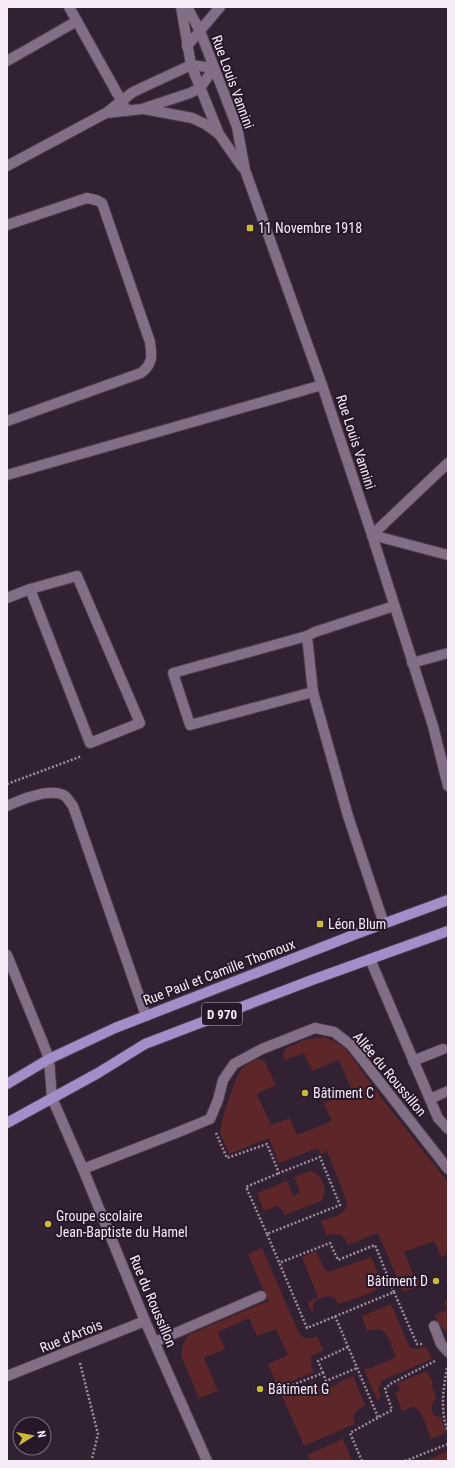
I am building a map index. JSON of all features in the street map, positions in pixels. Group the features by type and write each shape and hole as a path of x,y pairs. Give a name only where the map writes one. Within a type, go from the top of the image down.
{"main road":[{"name":"Rue Paul et Camille Thomoux","path":"7,1084 49,1059 95,1037 448,900"},
{"name":"D 970","path":"7,1123 145,1044 312,980 448,931"}],"street":[{"path":"69,7 127,111"},
{"name":"Rue Louis Vannini","path":"181,7 191,65 219,134 244,170"},
{"name":"Rue Louis Vannini","path":"187,7 200,31 237,128 244,170 322,385 433,726 448,764"},
{"path":"187,46 220,7"},
{"path":"7,61 77,21"},
{"path":"7,166 106,113 133,92 191,65 214,68 200,88 190,93 142,109 106,113"},
{"path":"142,109 192,118 205,124 219,134"},
{"path":"7,225 87,198 102,203 150,342 152,356 148,368 141,373 7,421"},
{"path":"7,475 322,385"},
{"path":"372,535 448,463"},
{"path":"372,535 448,555"},
{"path":"7,598 30,589 76,576 140,723 90,743 30,589"},
{"path":"313,692 190,725 173,673 307,636 394,606"},
{"path":"307,636 313,692 348,816 384,924"},
{"path":"412,662 448,653"},
{"name":"Rue Louis Vannini","path":"433,726 448,786"},
{"path":"7,806 35,795 55,794 64,796 73,806 146,1016"},
{"name":"Rue du Roussillon","path":"7,955 49,1059 52,1098 206,1461"},
{"path":"370,959 438,1118 448,1130"},
{"name":"Allée du Roussillon","path":"210,1119 218,1100 223,1080 234,1064 262,1049 315,1028 321,1029 334,1032 350,1045 448,1169"},
{"path":"413,1061 443,1049"},
{"path":"430,1099 448,1091"},
{"path":"83,1169 210,1119"},
{"path":"155,1342 261,1296"},
{"name":"Rue d'Artois","path":"7,1376 146,1321"},
{"path":"434,1326 443,1351"}],"path":[{"path":"7,784 85,755 90,743"},
{"path":"210,1119 227,1158 267,1144 279,1172"},
{"path":"267,1234 340,1205 320,1157 279,1172 246,1187 307,1328 394,1292"},
{"path":"279,1263 330,1243 338,1260 375,1244 417,1344 443,1351"},
{"path":"335,1316 378,1417"},
{"path":"348,1347 318,1361 326,1380 357,1368"},
{"path":"76,1349 98,1434 92,1459"},
{"path":"362,1461 350,1433 392,1410 385,1389 390,1384 443,1351"},
{"path":"448,1364 443,1390 443,1402 448,1432"},
{"path":"284,1388 323,1372"},
{"path":"405,1461 448,1444"}],"shaded area":[{"path":"322,1037 345,1048 387,1105 448,1182 448,1254 441,1257 434,1241 404,1252 415,1278 421,1276 425,1284 403,1292 378,1233 348,1245 345,1238 340,1235 334,1234 327,1236 321,1221 341,1213 346,1207 347,1203 327,1151 321,1154 318,1148 279,1163 269,1138 229,1154 220,1133 224,1113 236,1078 243,1067 258,1059 265,1062 276,1085 257,1094 271,1125 290,1118 297,1135 332,1121 324,1103 352,1091 339,1060 312,1071 304,1053 285,1060 283,1055 285,1049 304,1040"},
{"path":"309,1171 317,1174 323,1182 325,1192 321,1201 285,1215 283,1210 277,1206 264,1211 257,1193 287,1181 293,1196 300,1192 294,1177"},
{"path":"262,1248 299,1333 303,1337 307,1338 317,1336 323,1350 312,1356 311,1366 314,1372 278,1387 268,1364 288,1355 276,1329 257,1336 249,1318 218,1332 225,1349 204,1358 218,1391 199,1398 181,1356 183,1344 188,1335 268,1301 248,1254"},
{"path":"316,1251 324,1268 329,1272 371,1257 378,1274 380,1284 368,1293 339,1304 331,1296 320,1298 315,1301 314,1310 311,1311 308,1302 318,1297 302,1257"},
{"path":"448,1300 448,1334 438,1323 434,1315 447,1310 444,1302"},
{"path":"391,1304 410,1348 418,1349 426,1346 432,1359 383,1380 378,1389 381,1398 377,1400 364,1369 369,1369 396,1357 387,1335 380,1330 374,1329 367,1331 362,1316"},
{"path":"427,1371 433,1383 432,1386 436,1397 432,1406 432,1411 435,1416 441,1417 446,1433 431,1439 424,1420 418,1410 412,1407 402,1411 395,1393 400,1390 397,1383"},
{"path":"353,1376 365,1405 353,1416 355,1424 304,1446 282,1396 316,1381 320,1387 328,1388 338,1385 337,1383"},
{"path":"343,1439 352,1461 310,1461 307,1455"},
{"path":"448,1451 448,1461 425,1461"}],"place":[{"name":"11 Novembre 1918","path":"250,228"},
{"name":"Léon Blum","path":"320,924"},
{"name":"Bâtiment C","path":"305,1093"},
{"name":"Groupe scolaire Jean-Baptiste du Hamel","path":"48,1224"},
{"name":"Bâtiment D","path":"436,1281"},
{"name":"Bâtiment G","path":"260,1389"}]}
